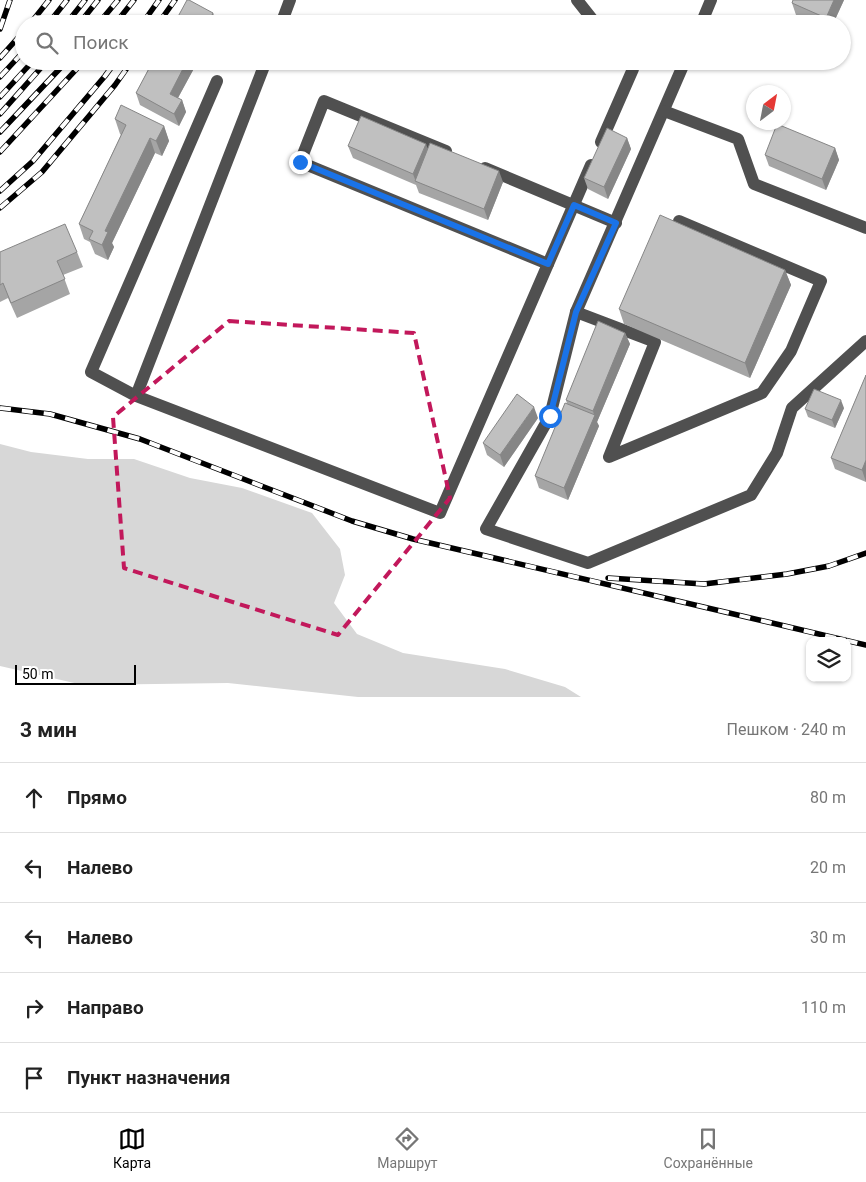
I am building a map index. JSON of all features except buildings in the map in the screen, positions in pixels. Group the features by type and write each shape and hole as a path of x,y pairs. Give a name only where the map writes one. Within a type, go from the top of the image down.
{"lane":[{"path":"284,15 290,0"},
{"path":"577,0 589,15"},
{"path":"705,15 711,0"},
{"path":"136,396 263,70"},
{"path":"217,81 91,372 136,396 440,513 633,70"},
{"path":"681,70 576,312 550,416 486,530 588,563 751,495 777,452 792,408 866,341"},
{"path":"458,157 324,101 300,162 548,264"},
{"path":"664,111 738,139 754,184 866,228"},
{"path":"476,164 616,223"},
{"path":"576,312 655,342 609,457 762,393 791,351 821,281 679,220"}],"highlighted area":[{"path":"229,321 414,333 450,498 338,635 124,568 113,417"}],"shaded area":[{"path":"0,444 31,452 88,459 134,459 190,478 242,488 312,513 340,549 345,575 334,603 357,634 403,653 505,669 565,687 581,697 358,697 228,683 83,685 0,666"}],"railway":[{"path":"0,29 10,0"},
{"path":"37,15 49,0"},
{"path":"55,15 67,0"},
{"path":"73,15 85,0"},
{"path":"86,15 98,0"},
{"path":"106,15 118,0"},
{"path":"122,15 134,0"},
{"path":"148,15 159,0"},
{"path":"164,15 175,0"},
{"path":"0,58 15,41"},
{"path":"0,77 15,61"},
{"path":"0,97 25,70"},
{"path":"0,114 39,70"},
{"path":"0,132 59,70"},
{"path":"0,152 76,70"},
{"path":"0,191 33,161 109,70"},
{"path":"0,208 42,172 126,70"},
{"path":"0,408 50,414 140,439 352,521 413,539 866,645"},
{"path":"608,578 704,584 787,574 829,566 866,553"}],"route":[{"path":"300,162 548,264 574,205 616,223 576,312 550,416"}]}
